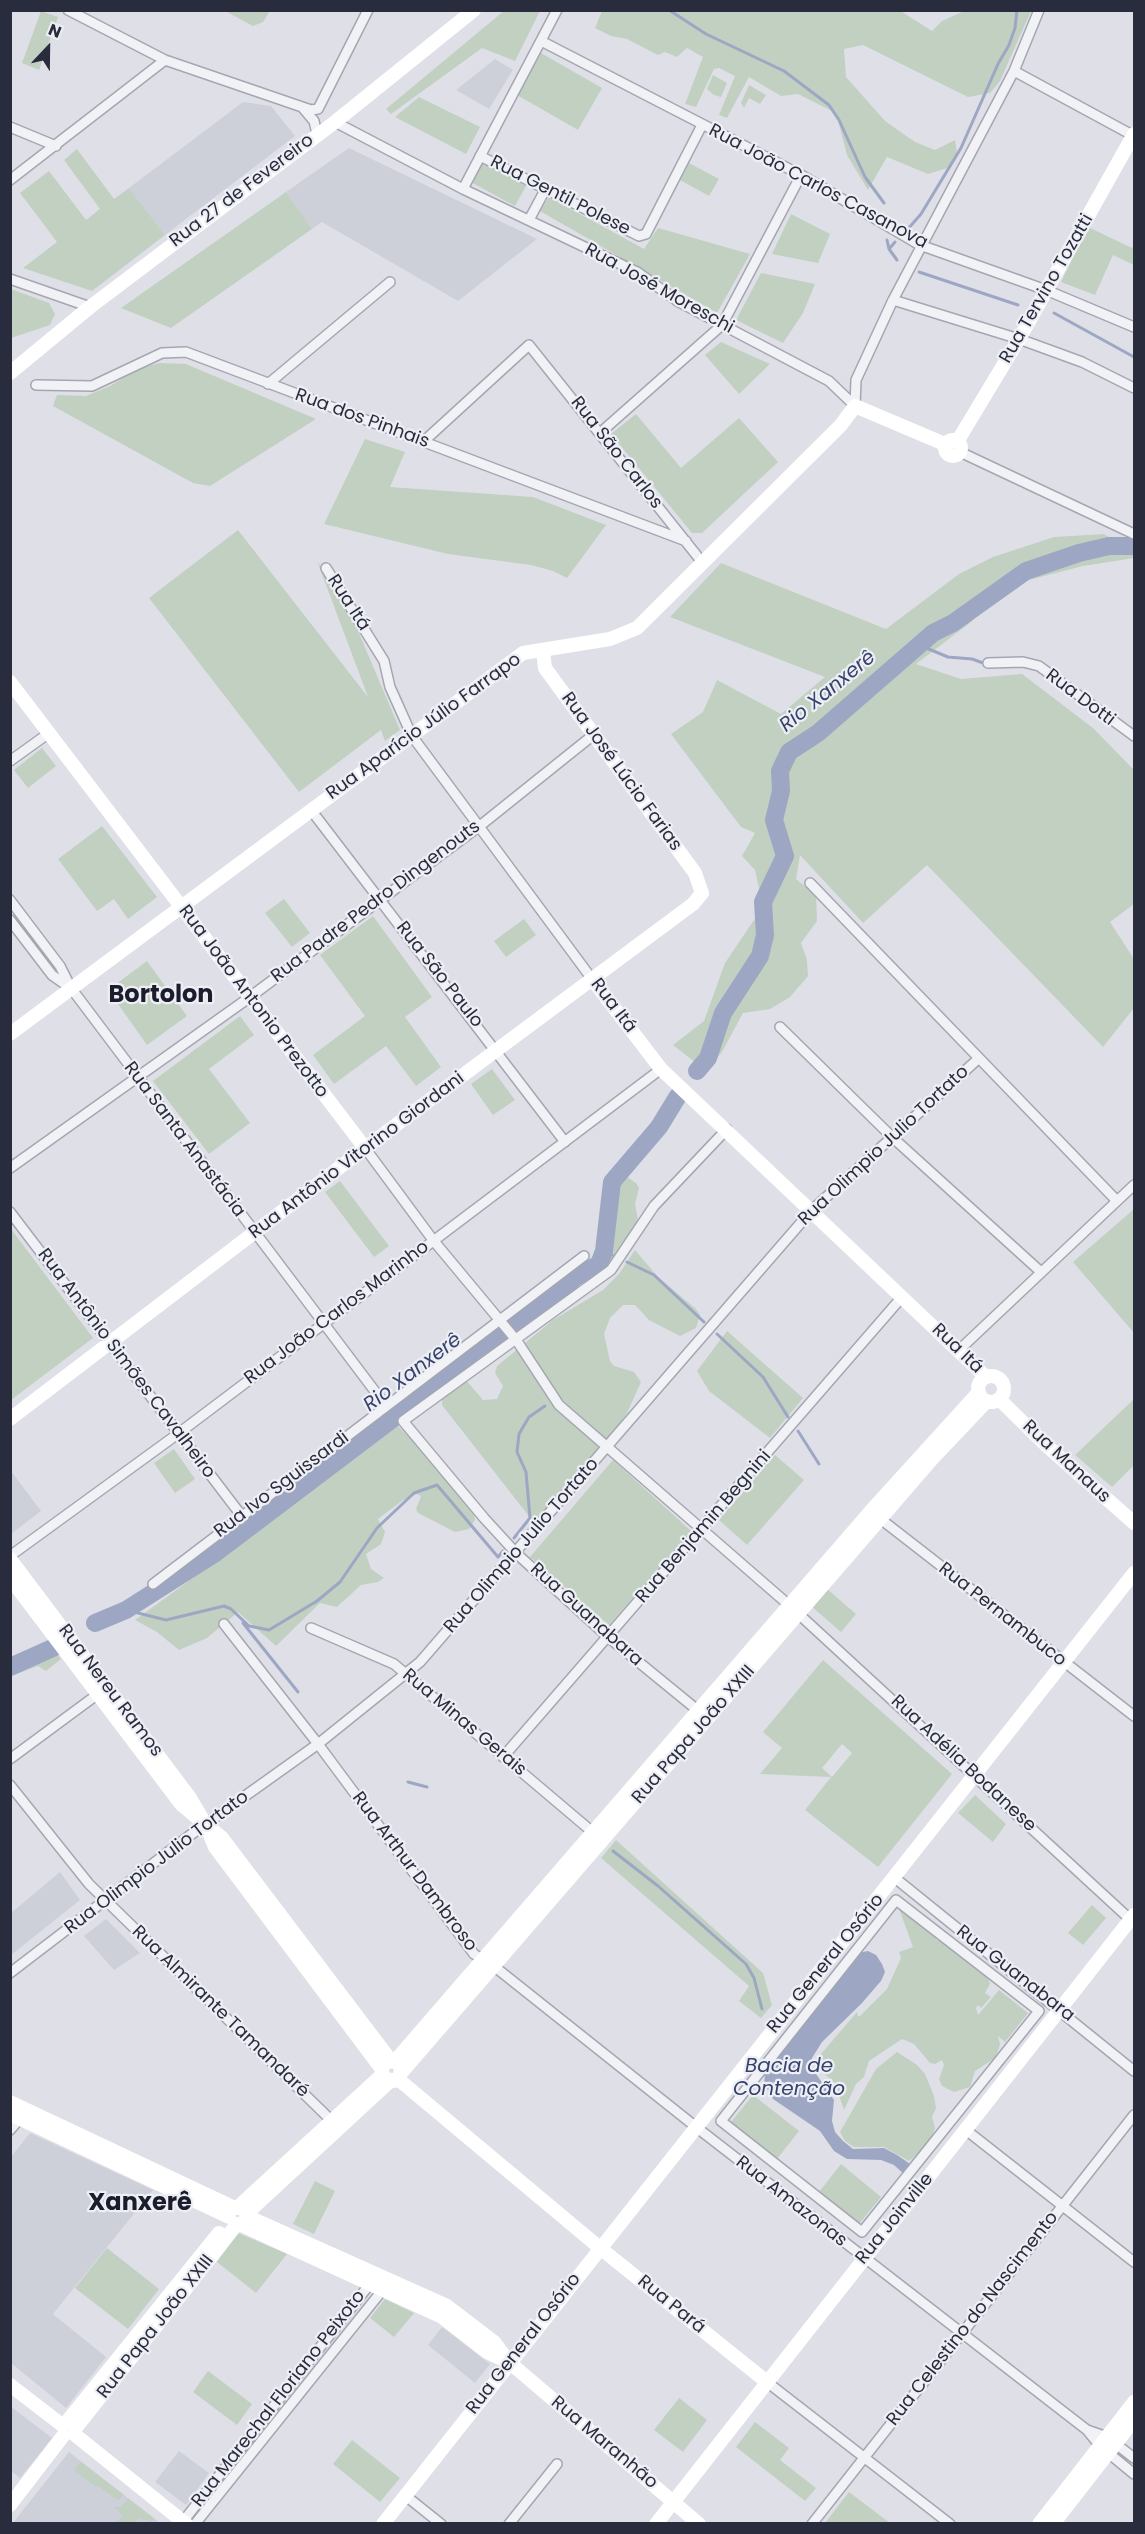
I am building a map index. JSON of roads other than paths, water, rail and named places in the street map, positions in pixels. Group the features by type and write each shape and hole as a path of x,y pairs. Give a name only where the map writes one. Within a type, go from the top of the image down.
{"street":[{"path":"68,10 165,60 301,106 318,109 368,10"},
{"name":"Rua 27 de Fevereiro","path":"10,373 90,307 335,122 474,10"},
{"path":"463,189 543,42 557,10"},
{"path":"855,406 856,380 893,300 920,244 1014,71 1039,10"},
{"name":"Rua João Carlos Casanova","path":"543,42 801,175 920,244 1046,290 1134,327"},
{"path":"10,180 165,60"},
{"path":"1014,71 1134,135"},
{"path":"301,106 314,121 317,134"},
{"name":"Rua José Moreschi","path":"335,122 463,189 637,272 680,302 829,381 855,406 955,446 1133,531"},
{"name":"Rua Gentil Polese","path":"480,156 639,236 646,234 702,125"},
{"path":"10,127 56,146"},
{"name":"Rua Tervino Tozatti","path":"955,446 1019,339 1134,135"},
{"path":"600,433 722,325 801,175"},
{"path":"529,220 545,190"},
{"path":"10,279 90,307"},
{"path":"268,384 390,282"},
{"path":"893,300 1019,339 1082,362 1134,388"},
{"name":"Rua São Carlos","path":"423,442 529,345 702,561"},
{"name":"Rua dos Pinhais","path":"36,384 92,386 148,359 176,350 186,352 686,541"},
{"name":"Rua Aparício Júlio Farrapo","path":"10,1034 523,653 610,639 637,628 841,425 855,406"},
{"name":"Rua Itá","path":"327,568 384,661 390,687 412,736 481,825 592,979 661,1068 986,1377"},
{"name":"Rua José Lúcio Farias","path":"543,651 545,668 592,736 694,873 702,893"},
{"name":"Rua Dotti","path":"988,663 1023,662 1039,666 1134,736"},
{"name":"Rua João Antonio Prezotto","path":"10,682 433,1239 514,1337 559,1405 607,1448"},
{"path":"10,761 49,733"},
{"name":"Rua Padre Pedro Dingenouts","path":"10,1168 250,996 481,825 592,736"},
{"name":"Rua São Paulo","path":"311,810 498,1051 565,1142"},
{"path":"810,883 1117,1201"},
{"name":"Rua Antônio Vitorino Giordani","path":"10,1419 365,1148 693,904 702,893"},
{"name":"Rua Santa Anastácia","path":"10,900 60,966 70,988 386,1406"},
{"name":"Rua Santa Anastácia","path":"10,920 52,975 70,988"},
{"path":"28,942 37,935"},
{"path":"780,1027 892,1137 1041,1272"},
{"name":"Rua Olimpio Julio Tortato","path":"10,1972 318,1744 406,1674 517,1554 812,1210 978,1059"},
{"name":"Rua João Carlos Marinho","path":"10,1558 179,1434 661,1068"},
{"path":"514,1337 611,1270 654,1206 727,1129"},
{"path":"958,1351 1134,1185"},
{"name":"Rua Antônio Simões Cavalheiro","path":"10,1212 241,1515"},
{"name":"Rua Ivo Sguissardi","path":"153,1584 241,1515 501,1322 584,1256"},
{"name":"Rua Benjamin Begnini","path":"503,1756 701,1531 902,1297"},
{"name":"Rua Guanabara","path":"514,1337 403,1421 517,1554 608,1637 703,1715"},
{"path":"986,1377 998,1378 1003,1384 1004,1392 989,1397 980,1383 986,1377"},
{"name":"Rua Papa João XXIII","path":"10,2505 237,2216 391,2071 444,2015 875,1516 928,1456 989,1397"},
{"name":"Rua Manaus","path":"989,1397 1134,1523"},
{"name":"Rua Adélia Bodanese","path":"607,1448 795,1610 1133,1920"},
{"name":"Rua Pernambuco","path":"875,1516 1134,1716"},
{"name":"Rua Nereu Ramos","path":"10,1558 29,1593 161,1768 181,1804 206,1825 215,1846 246,1879 391,2071"},
{"name":"Rua General Osório","path":"383,2523 1134,1573"},
{"name":"Rua Nereu Ramos","path":"10,1578 29,1593"},
{"name":"Rua Arthur Dambroso","path":"224,1624 318,1744 474,1954 696,2127"},
{"name":"Rua Minas Gerais","path":"312,1628 394,1664 599,1837"},
{"path":"10,1760 103,1691"},
{"name":"Rua Almirante Tamandaré","path":"10,1785 89,1884 335,2124"},
{"name":"Rua Guanabara","path":"895,1878 1134,2071"},
{"path":"893,1900 896,1900 1039,2011 862,2232 721,2121 860,1942 865,1940 866,1935 893,1900"},
{"name":"Rua Joinville","path":"656,2523 863,2258 1133,1920"},
{"name":"Rua Pará","path":"391,2071 600,2248 767,2382 950,2523"},
{"name":"Rua Maranhão","path":"10,2102 19,2114 445,2312 487,2352 509,2362 699,2523"},
{"path":"10,2130 19,2114"},
{"name":"Rua Celestino do Nascimento","path":"812,2523 1134,2115"},
{"name":"Rua Amazonas","path":"696,2127 961,2334 1108,2445"},
{"path":"966,2130 1134,2262"},
{"path":"10,2385 186,2523 380,2282"},
{"name":"Rua Marechal Floriano Peixoto","path":"186,2523 380,2282"},
{"path":"1039,2523 1070,2493 1108,2445 1134,2402"},
{"path":"1108,2445 1134,2420"},
{"path":"1108,2445 1134,2458"},
{"path":"1108,2445 1134,2474"},
{"path":"509,2523 557,2464"},
{"path":"1053,2523 1070,2493"},
{"path":"406,2496 441,2523"}],"water":[{"name":"Bacia de Contenção","path":"868,1951 876,1955 882,1964 885,1972 881,1981 822,2042 812,2058 812,2068 834,2100 832,2121 835,2132 853,2149 884,2148 897,2155 913,2166 905,2175 894,2165 881,2160 847,2159 834,2151 820,2131 773,2099 764,2083 766,2066 858,1953"}],"waterway":[{"path":"669,10 706,34 784,71 829,105 839,120 865,177 884,203"},
{"path":"907,230 921,214 961,148 998,64 1009,45 1015,28 1017,10"},
{"path":"887,240 889,249 897,260"},
{"path":"889,249 895,242"},
{"path":"919,272 1018,305"},
{"path":"1054,313 1134,357"},
{"name":"Rio Xanxerê","path":"697,1071 708,1058 723,1013 760,956 765,935 763,902 785,856 774,820 781,791 780,771 789,752 818,733 933,633 953,623 1026,571 1079,553 1109,546 1134,546"},
{"path":"919,645 948,657 972,659 986,664"},
{"path":"1055,683 1067,693"},
{"name":"Rio Xanxerê","path":"95,1623 126,1610 214,1554 564,1289 574,1278 599,1264 604,1251 612,1182 659,1127 678,1096"},
{"path":"604,1251 612,1255"},
{"path":"627,1262 654,1275 704,1322"},
{"path":"717,1334 763,1377 788,1417"},
{"path":"514,1538 530,1518 526,1472 517,1452 519,1434 529,1417 545,1406"},
{"path":"798,1431 819,1464"},
{"path":"126,1610 166,1620 224,1606 231,1609 249,1626 269,1630 317,1601 340,1582 377,1528 414,1493 437,1485 498,1557 503,1551"},
{"path":"243,1623 298,1692"},
{"name":"Rio Xanxerê","path":"10,1667 57,1646"},
{"path":"408,1782 427,1787"},
{"path":"613,1851 658,1886 746,1964 754,1978 762,2009"}],"district":[{"name":"Bortolon","path":"161,996"},
{"name":"Xanxerê","path":"140,2204"}]}
